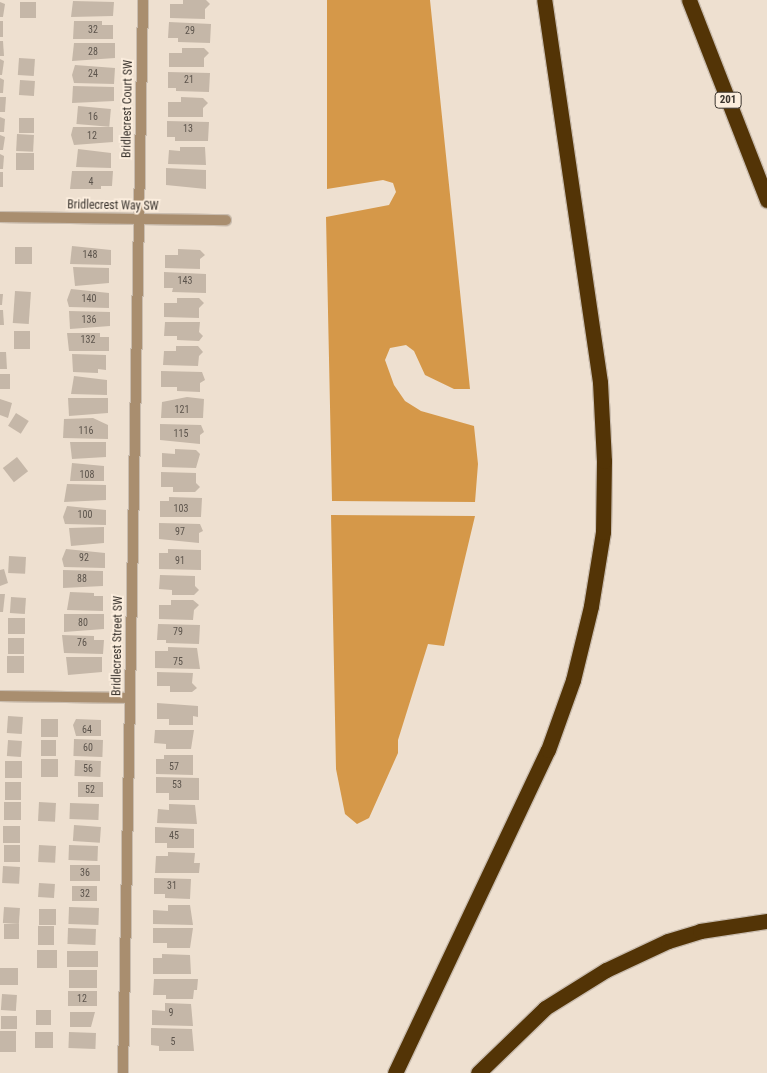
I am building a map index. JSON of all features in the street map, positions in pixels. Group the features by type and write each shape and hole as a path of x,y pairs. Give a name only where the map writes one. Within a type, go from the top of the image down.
{"highway":[{"path":"394,1073 548,750 573,680 591,606 603,532 604,461 600,382 544,0"},
{"name":"201","path":"689,0 767,200"},
{"path":"478,1073 545,1008 606,970 652,948 700,931 767,921"}],"street":[{"name":"Bridlecrest Court SW","path":"138,219 143,0"},
{"name":"Bridlecrest Way SW","path":"0,216 226,220"},
{"name":"Bridlecrest Street SW","path":"122,1073 138,219"},
{"path":"0,696 129,698"}],"shaded area":[{"path":"327,0 430,0 470,389 454,389 425,375 414,351 406,345 390,348 385,360 394,385 405,401 421,411 474,426 478,464 475,502 332,501 326,217 389,205 396,192 393,183 383,180 327,189"},
{"path":"331,515 475,516 444,646 428,644 398,740 398,753 369,818 357,824 345,814 336,769"}],"building":[{"path":"183,0 206,0 210,4 205,9 205,19 170,18 170,4 183,4"},
{"path":"73,1 114,2 113,16 71,17"},
{"path":"0,2 5,4 3,17 0,17"},
{"path":"20,2 36,2 36,18 20,18"},
{"path":"0,21 3,21 3,37 0,37"},
{"path":"74,21 102,21 102,25 113,25 113,39 73,39"},
{"path":"169,22 211,24 210,43 178,42 178,38 168,38"},
{"path":"0,41 3,41 4,56 0,56"},
{"path":"74,43 115,43 115,58 72,61"},
{"path":"182,48 204,48 209,53 204,58 204,67 169,67 169,53 182,53"},
{"path":"19,58 35,59 34,76 18,75"},
{"path":"0,59 4,61 2,75 0,75"},
{"path":"75,65 115,68 114,84 74,83 72,75"},
{"path":"168,72 210,73 209,92 176,91 176,88 168,88"},
{"path":"0,78 4,80 3,93 0,93"},
{"path":"20,80 35,81 34,96 19,95"},
{"path":"73,86 114,87 114,101 72,103"},
{"path":"0,97 6,97 5,112 0,112"},
{"path":"181,97 203,98 208,103 203,108 203,117 168,117 168,102 181,102"},
{"path":"78,106 111,109 109,127 76,124"},
{"path":"0,117 5,119 4,132 0,132"},
{"path":"19,118 34,118 34,133 19,133"},
{"path":"167,121 209,122 208,141 175,141 175,137 167,137"},
{"path":"73,127 113,127 113,142 74,145 71,135"},
{"path":"17,134 34,135 33,152 16,151"},
{"path":"0,135 5,137 3,150 0,150"},
{"path":"180,147 205,147 206,165 168,164 169,150 180,151"},
{"path":"78,149 111,153 111,168 76,167"},
{"path":"16,153 34,153 34,170 16,170"},
{"path":"0,154 4,156 3,169 0,169"},
{"path":"166,168 206,170 206,189 166,185"},
{"path":"72,171 113,171 112,186 101,186 101,189 70,189"},
{"path":"0,172 3,172 3,187 0,187"},
{"path":"72,246 111,250 111,265 70,264"},
{"path":"15,247 32,247 32,264 15,264"},
{"path":"178,249 200,250 205,255 200,259 200,269 165,268 165,255 178,255"},
{"path":"73,267 109,268 109,283 75,286"},
{"path":"164,272 206,274 206,293 172,292 173,288 164,288"},
{"path":"71,289 109,293 109,308 69,307 67,300"},
{"path":"15,291 31,292 29,324 13,323"},
{"path":"0,294 3,294 2,305 0,305"},
{"path":"177,298 199,298 204,303 199,308 199,318 164,317 164,303 177,303"},
{"path":"0,310 3,310 4,325 0,325"},
{"path":"69,311 110,312 110,326 70,329"},
{"path":"165,322 200,322 199,332 203,336 199,341 177,340 177,336 164,336"},
{"path":"14,331 30,331 30,349 14,349"},
{"path":"67,333 100,333 100,337 109,337 109,351 69,351"},
{"path":"176,346 198,346 203,352 199,356 198,366 163,365 164,351 176,351"},
{"path":"0,352 6,352 7,369 0,369"},
{"path":"72,354 106,355 106,370 98,369 98,373 73,372"},
{"path":"161,371 202,372 205,380 200,383 200,392 177,391 177,387 161,387"},
{"path":"0,374 10,374 10,389 0,389"},
{"path":"74,376 107,380 107,395 71,394"},
{"path":"187,397 204,399 203,418 161,418 162,402"},
{"path":"68,398 108,398 108,413 69,416"},
{"path":"0,399 12,403 8,418 0,415"},
{"path":"16,413 29,421 21,434 8,426"},
{"path":"93,418 108,425 108,439 63,438 64,419"},
{"path":"160,424 201,425 204,432 200,435 200,444 160,440"},
{"path":"70,442 106,442 106,457 72,459"},
{"path":"175,449 196,450 200,454 196,468 162,467 162,453 175,454"},
{"path":"17,457 28,471 14,482 3,468"},
{"path":"72,463 104,466 104,481 70,481"},
{"path":"161,472 196,473 196,483 200,487 195,492 173,492 173,487 161,487"},
{"path":"67,484 106,485 106,500 64,502"},
{"path":"169,497 202,498 201,517 160,517 160,501 169,501"},
{"path":"67,506 106,510 106,525 65,524 63,517"},
{"path":"159,523 200,524 203,531 199,533 199,543 159,539"},
{"path":"104,527 104,543 71,546 69,528"},
{"path":"66,549 105,553 105,568 64,567 62,559"},
{"path":"168,549 201,550 201,570 159,569 159,553 168,553"},
{"path":"9,556 26,557 25,574 8,573"},
{"path":"4,569 8,583 0,586 0,570"},
{"path":"63,570 103,571 103,586 63,588"},
{"path":"160,575 195,576 195,586 199,590 194,595 172,595 172,590 159,589"},
{"path":"70,592 94,593 94,596 103,596 103,611 67,610"},
{"path":"0,594 5,594 3,612 0,612"},
{"path":"11,597 26,598 25,614 10,613"},
{"path":"171,600 193,600 199,605 194,610 193,620 159,619 159,605 171,605"},
{"path":"64,614 104,614 104,629 64,632"},
{"path":"8,618 25,618 25,634 8,634"},
{"path":"158,624 200,625 199,644 166,643 166,640 157,640"},
{"path":"62,635 94,636 94,640 104,640 103,654 64,653"},
{"path":"8,638 24,638 24,654 8,654"},
{"path":"168,647 197,648 200,669 155,668 155,651 168,651"},
{"path":"7,656 24,656 24,673 7,673"},
{"path":"66,657 102,657 102,672 68,675"},
{"path":"157,672 193,673 192,683 197,688 192,692 170,692 170,686 157,686"},
{"path":"157,703 198,706 198,717 193,716 193,725 169,725 169,719 157,719"},
{"path":"8,716 23,717 22,734 7,733"},
{"path":"41,719 58,719 58,737 41,737"},
{"path":"76,719 101,720 101,736 76,736 73,725"},
{"path":"155,730 194,730 191,749 166,749 166,744 154,743"},
{"path":"74,739 103,740 102,757 73,756"},
{"path":"8,740 22,741 21,757 7,756"},
{"path":"41,740 56,740 56,756 41,756"},
{"path":"164,755 193,755 193,775 156,774 156,759 164,759"},
{"path":"41,759 58,759 58,777 41,777"},
{"path":"75,760 101,761 100,777 74,776"},
{"path":"5,761 22,761 22,778 5,778"},
{"path":"156,777 199,778 199,800 169,800 169,793 156,793"},
{"path":"5,782 21,782 21,800 5,800"},
{"path":"78,782 103,782 103,797 78,797"},
{"path":"4,802 21,802 21,820 4,820"},
{"path":"39,802 56,803 55,822 38,821"},
{"path":"70,803 99,804 98,820 69,819"},
{"path":"169,804 195,805 197,824 157,823 158,809 169,810"},
{"path":"74,825 101,827 100,843 73,841"},
{"path":"3,826 20,826 20,843 3,843"},
{"path":"155,827 194,829 194,848 167,848 167,843 155,843"},
{"path":"4,845 20,845 20,862 4,862"},
{"path":"39,845 56,846 55,863 38,862"},
{"path":"69,845 98,846 97,861 68,860"},
{"path":"168,852 195,853 194,863 200,863 199,873 155,873 156,856 168,856"},
{"path":"70,865 100,865 100,881 70,881"},
{"path":"3,866 20,867 19,884 2,883"},
{"path":"154,878 191,879 190,899 165,898 165,894 154,894"},
{"path":"39,883 55,884 54,898 38,897"},
{"path":"72,886 97,886 97,901 72,901"},
{"path":"168,905 190,905 193,925 153,924 153,910 168,911"},
{"path":"4,907 20,908 19,924 3,923"},
{"path":"69,907 99,908 98,925 68,924"},
{"path":"39,909 56,909 56,925 39,925"},
{"path":"4,924 19,924 19,939 4,939"},
{"path":"38,926 54,926 54,945 38,945"},
{"path":"68,928 96,929 95,945 67,944"},
{"path":"153,928 193,928 190,948 167,948 167,943 153,943"},
{"path":"37,950 57,950 57,968 37,968"},
{"path":"67,951 98,951 98,967 67,967"},
{"path":"162,954 190,955 191,974 153,974 153,958 162,958"},
{"path":"0,968 18,968 18,985 0,985"},
{"path":"69,970 97,970 97,988 69,988"},
{"path":"154,979 198,979 197,990 194,990 193,999 166,999 166,995 153,995"},
{"path":"68,991 97,991 97,1006 68,1006"},
{"path":"2,994 17,995 16,1011 1,1010"},
{"path":"165,1003 191,1004 193,1026 152,1025 152,1010 165,1011"},
{"path":"36,1010 51,1010 51,1025 36,1025"},
{"path":"70,1012 95,1012 91,1027 70,1027"},
{"path":"1,1016 17,1016 17,1029 1,1029"},
{"path":"151,1028 192,1029 194,1051 159,1051 159,1046 151,1045"},
{"path":"0,1031 16,1031 16,1052 0,1052"},
{"path":"35,1032 53,1032 53,1048 35,1048"},
{"path":"69,1032 96,1033 95,1049 68,1048"}]}
